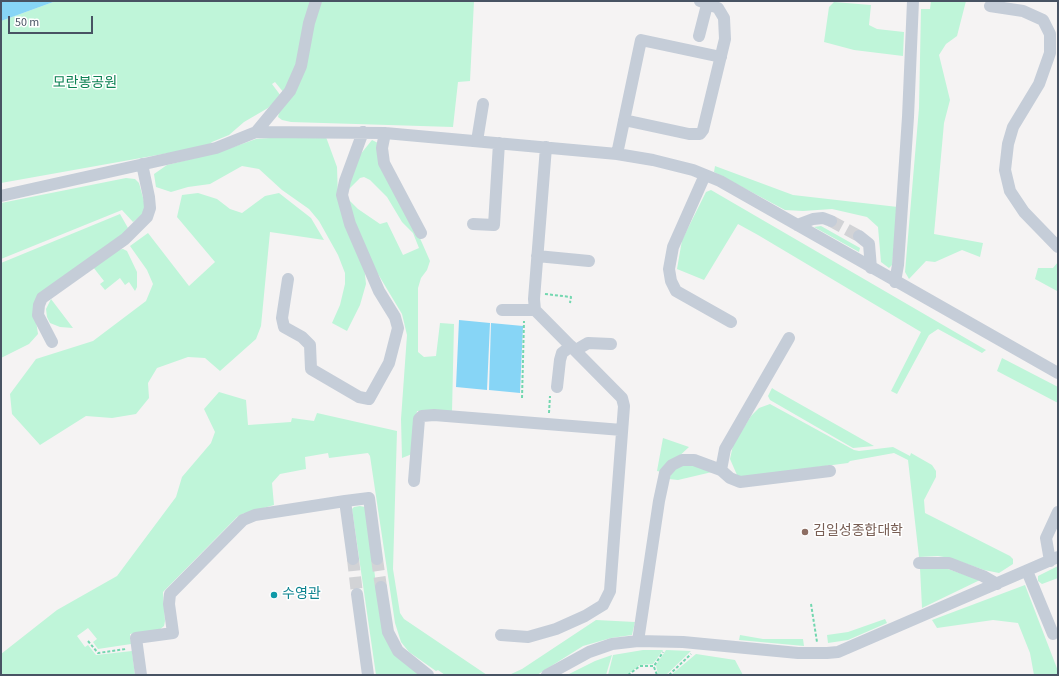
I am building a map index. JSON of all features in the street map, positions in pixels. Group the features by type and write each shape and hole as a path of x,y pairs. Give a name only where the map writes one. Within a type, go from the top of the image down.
{"street":[{"path":"256,132 290,91 301,66 309,23 316,1"},
{"path":"895,282 898,265 908,125 913,1"},
{"path":"624,120 689,134 700,134 703,130 725,39 724,18 718,8 705,2 699,36"},
{"path":"990,6 1023,11 1043,20 1050,34 1050,53 1039,84 1013,126 1008,144 1005,170 1010,192 1024,212 1058,247"},
{"path":"618,154 640,40 721,57"},
{"path":"477,141 483,104"},
{"path":"1,196 216,148 256,132 385,133 618,154 653,160 693,170 705,175 797,225 895,282 1058,373"},
{"path":"288,279 282,318 284,327 302,338 310,345 311,369 359,397 369,399 389,363 397,338 398,328 394,316 379,291 353,230 342,195 345,181 363,132"},
{"path":"385,133 382,148 384,163 421,233"},
{"path":"473,224 494,225 499,143"},
{"path":"530,310 534,293 546,147"},
{"path":"52,342 38,314 39,304 42,298 125,239 147,217 150,208 149,197 142,164"},
{"path":"705,175 673,247 669,268 671,282 676,291 731,322"},
{"path":"797,225 813,219 823,218 832,221"},
{"path":"859,236 869,244 871,268"},
{"path":"537,256 589,261"},
{"path":"502,310 530,310 573,348 622,398 624,406 608,598 604,605 585,616 556,629 528,637 502,635"},
{"path":"721,470 725,449 789,338"},
{"path":"557,387 562,353 588,343 611,344"},
{"path":"414,481 419,419 422,416 434,415 622,430"},
{"path":"638,640 665,474 672,465 682,460 694,460 721,470 730,478 740,482 830,471"},
{"path":"140,675 136,638 173,633 169,604 170,594 243,520 255,515 345,500 369,498 377,559"},
{"path":"345,500 353,559"},
{"path":"547,675 589,652 612,644 638,640 683,642 798,653 838,652 1054,559 1046,538 1058,512"},
{"path":"920,563 949,563 983,576 997,584"},
{"path":"1027,571 1053,634"},
{"path":"381,587 388,632 398,652 428,675"},
{"path":"357,594 368,675"}],"path":[{"path":"534,293 571,296 570,303"},
{"path":"522,398 530,310"},
{"path":"549,424 551,394 557,387"},
{"path":"811,604 816,636"},
{"path":"88,641 98,653 137,647"},
{"path":"654,666 666,648"},
{"path":"669,675 696,649"},
{"path":"628,675 640,666 654,666"},
{"path":"654,666 657,675"}],"green space":[{"name":"모란봉공원","path":"56,1 474,1 470,81 458,82 453,127 291,122 282,120 278,117 284,93 275,82 272,84 281,96 268,108 244,122 229,135 212,142 208,146 1,183 1,21"},
{"path":"931,1 966,1 957,36 946,44 939,55 950,100 944,123 934,234 983,243 980,257 962,250 935,262 926,261 909,279 905,272 919,108 921,9 930,9"},
{"path":"834,2 871,5 869,25 877,29 904,32 903,56 854,50 824,42 829,7"},
{"path":"282,137 326,137 337,167 338,197 364,265 366,284 360,305 347,331 332,323 340,305 345,284 345,273 338,255 319,221 309,209 282,190 259,169 242,166 210,184 188,187 171,192 156,187 154,174 167,165 219,152 256,139"},
{"path":"372,140 378,143 430,261 427,270 421,278 418,288 418,352 424,357 436,356 440,323 454,324 452,412 417,411 412,454 402,458 401,419 407,335 402,314 375,269 354,224 348,199 358,209 380,224 387,222 403,255 419,248 413,233 402,222 387,197 370,180 364,177 360,178 349,189 348,185 359,156"},
{"path":"715,166 793,195 898,207 892,265 889,268 881,262 878,227 867,217 832,209 803,211 785,210 714,172"},
{"path":"126,178 135,179 139,183 145,205 142,215 133,222 122,210 1,259 1,203"},
{"path":"711,190 986,350 982,353 938,329 929,335 897,394 891,391 921,332 758,235 738,224 704,280 677,269 682,240 706,192"},
{"path":"198,193 217,199 230,209 242,213 265,196 279,193 311,218 324,240 270,232 261,326 256,339 220,371 205,358 188,357 157,368 148,383 149,398 136,414 112,418 86,416 40,445 12,414 10,394 36,359 93,341 146,301 153,284 147,270 130,246 148,233 189,286 215,262 177,217 182,195"},
{"path":"120,214 128,228 123,234 34,308 38,334 29,344 1,358 1,263"},
{"path":"821,226 860,248 859,252 814,227"},
{"path":"123,249 127,251 137,272 137,287 135,291 129,282 125,285 120,278 105,290 100,284 104,281 93,267 117,250"},
{"path":"1058,262 1057,291 1035,279 1038,268 1053,268"},
{"path":"51,299 73,328 60,327 50,323 47,317 46,309"},
{"path":"1002,358 1058,387 1058,403 997,371"},
{"path":"772,388 874,446 853,448 770,400 768,396"},
{"path":"219,392 246,400 248,425 291,422 292,418 314,421 317,413 397,431 393,569 400,613 404,619 487,675 445,675 438,670 436,671 409,652 401,642 395,623 370,456 368,453 329,458 328,453 305,457 306,469 280,474 272,483 274,505 242,514 237,517 163,592 165,621 164,626 159,630 130,634 131,644 98,649 93,642 97,639 88,628 77,636 85,647 88,645 96,655 132,651 135,675 1,675 1,654 57,610 117,576 176,497 182,477 211,443 215,432 204,409"},
{"path":"770,404 854,450 859,451 893,447 910,456 911,453 932,465 936,471 936,477 924,500 925,513 1010,556 1013,559 1013,564 999,573 984,570 950,558 938,556 919,557 908,460 894,453 850,461 848,463 741,477 737,475 730,459 733,445 751,416 759,408"},
{"path":"663,438 689,447 662,472 657,471"},
{"path":"695,464 712,472 678,480 669,479 673,470 680,465"},
{"path":"360,506 365,507 367,513 380,616 421,675 376,675 352,509"},
{"path":"1058,566 1058,578 1042,584 1038,581 1038,576"},
{"path":"920,568 948,569 980,580 922,608"},
{"path":"1025,585 1058,671 1058,675 1034,675 1030,653 1018,623 993,620 937,628 932,620"},
{"path":"885,619 887,623 848,640 828,643 827,635 848,632"},
{"path":"596,620 635,622 632,635 611,638 583,646 537,675 509,675 522,669"},
{"path":"740,635 763,639 803,639 804,646 739,640"},
{"path":"643,650 663,650 653,664 640,665 627,675 608,675 613,655"},
{"path":"666,650 691,651 666,675 658,675 656,665"},
{"path":"696,654 735,660 743,675 671,675"},
{"path":"612,655 606,675 567,675 595,661"}],"water":[{"path":"1,1 56,1 1,21"},
{"path":"459,320 490,323 487,390 456,387"},
{"path":"491,323 523,326 520,393 489,390"}],"tunnel":[{"path":"831,221 859,236"},
{"path":"353,559 357,594"},
{"path":"377,559 381,587"}],"place":[{"name":"김일성종합대학","path":"805,532"},
{"name":"수영관","path":"274,595"}]}
